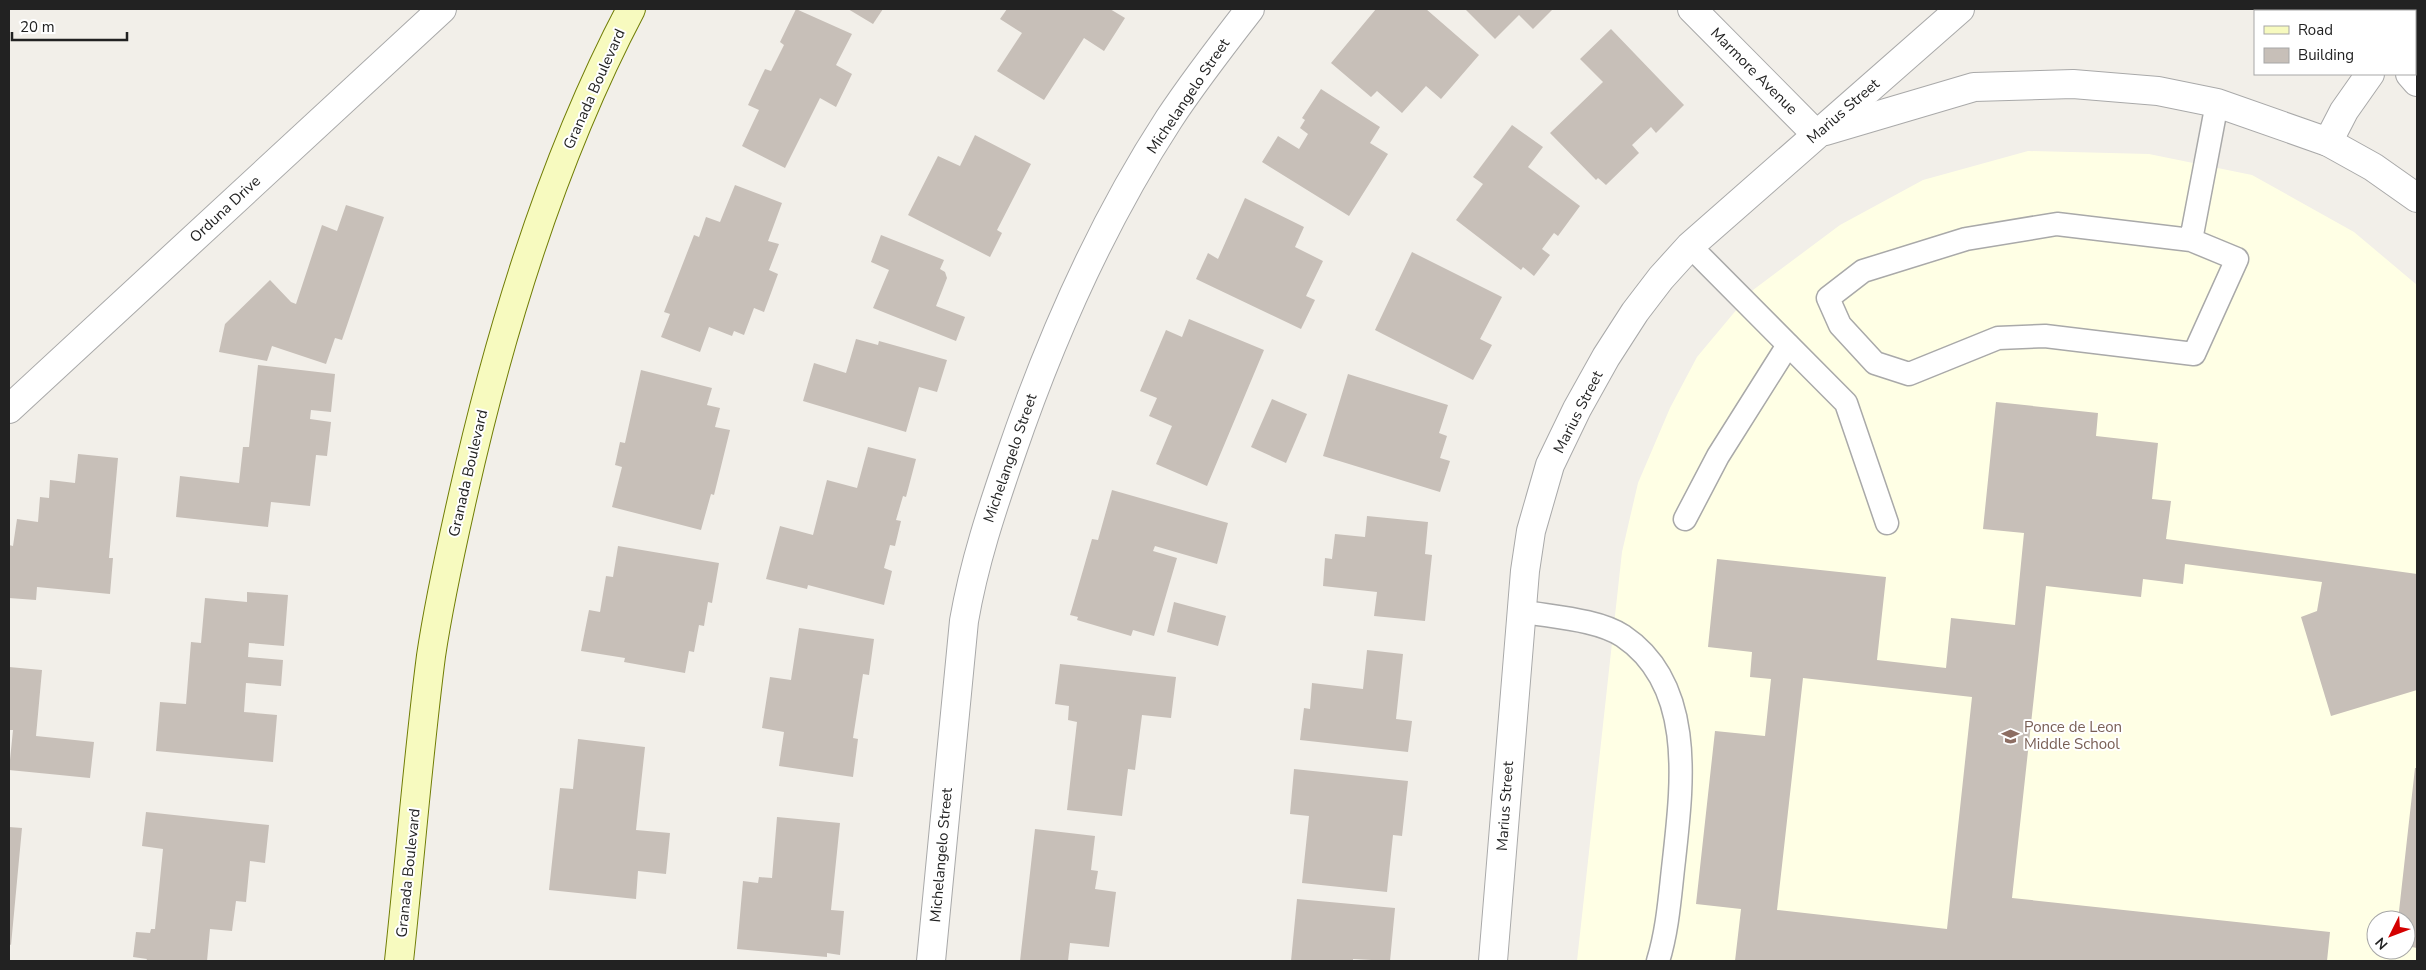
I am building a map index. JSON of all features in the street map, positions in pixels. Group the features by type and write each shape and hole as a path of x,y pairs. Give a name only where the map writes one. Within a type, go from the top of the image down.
{"street":[{"name":"Orduna Drive","path":"9,410 442,9"},
{"name":"Granada Boulevard","path":"399,961 432,654 452,544 482,414 530,256 569,142 610,47 630,9"},
{"name":"Michelangelo Street","path":"931,961 964,621 971,582 995,500 1032,394 1094,250 1169,120 1250,9"},
{"name":"Marmore Avenue","path":"1692,9 1816,134"},
{"name":"Marius Street","path":"1494,961 1520,611 1531,531 1550,465 1577,409 1626,327 1661,278 1690,246 1960,9"},
{"path":"2328,142 2344,111 2369,75"},
{"path":"1816,134 1974,87 2073,84 2158,91 2217,104 2328,142 2372,167 2417,198"}],"lane":[{"path":"2191,240 2217,104"},
{"path":"2057,224 2191,240 2237,259 2194,354 2045,336 1998,338 1908,374 1875,363 1840,325 1828,298 1863,271 1966,239 2057,224"},
{"path":"1690,246 1846,403 1887,523"},
{"path":"1685,519 1718,456 1788,345"},
{"path":"1520,611 1602,626 1622,636 1642,652 1657,672 1669,697 1678,727 1680,801 1667,917 1658,961"}],"shaded area":[{"name":"Ponce de Leon Middle School","path":"2028,151 2149,154 2252,175 2354,232 2417,285 2417,961 1577,961 1622,552 1638,483 1670,408 1697,357 1753,290 1840,225 1923,180"}],"building":[{"path":"796,9 852,34 836,65 852,74 836,107 820,98 785,168 742,146 759,110 748,105 765,69 771,71 784,45 780,42"},
{"path":"848,9 883,9 873,24"},
{"path":"1007,9 1110,9 1125,18 1104,51 1084,38 1044,100 997,71 1022,33 1000,19"},
{"path":"1376,9 1426,9 1479,55 1441,99 1426,86 1402,113 1377,91 1371,97 1331,63"},
{"path":"1465,9 1553,9 1533,29 1519,15 1495,39"},
{"path":"1611,29 1684,105 1656,133 1651,127 1632,145 1639,153 1606,185 1598,178 1596,180 1550,133 1603,82 1580,59"},
{"path":"1321,89 1380,127 1370,143 1388,154 1349,216 1262,162 1278,136 1299,149 1308,134 1300,128 1305,120 1302,118"},
{"path":"1512,125 1543,147 1528,167 1580,206 1558,236 1554,233 1542,249 1550,255 1534,276 1523,267 1521,270 1456,220 1483,184 1473,177"},
{"path":"975,135 1031,164 997,230 1002,233 990,257 908,215 938,156 960,166"},
{"path":"735,185 782,203 768,241 779,244 769,270 778,274 764,312 754,308 744,335 734,331 732,336 709,327 700,352 661,337 670,314 664,312 694,235 699,237 706,217 720,222"},
{"path":"1245,198 1304,227 1295,247 1323,261 1306,296 1315,300 1301,329 1196,279 1208,253 1218,259"},
{"path":"346,205 384,217 342,340 335,338 326,364 272,346 267,361 219,352 225,324 270,280 291,302 296,304 322,225 337,231"},
{"path":"881,235 944,260 940,269 945,272 947,278 936,306 965,317 956,341 873,308 889,270 871,262"},
{"path":"1412,252 1502,297 1480,339 1492,345 1473,380 1375,330"},
{"path":"1189,319 1264,350 1207,486 1156,464 1172,426 1149,416 1157,398 1140,391 1166,330 1182,337"},
{"path":"856,339 878,345 879,341 947,360 937,392 919,387 906,432 803,401 814,363 846,373"},
{"path":"258,365 335,374 331,412 311,410 310,419 331,422 327,456 316,455 310,506 271,502 268,527 176,517 180,476 239,483 243,447 249,447"},
{"path":"641,370 712,388 707,405 720,408 715,427 730,430 714,495 711,494 701,530 612,507 622,467 615,465 620,442 625,443"},
{"path":"1348,374 1448,405 1439,433 1447,436 1440,458 1450,461 1440,492 1323,456"},
{"path":"1272,399 1307,414 1286,463 1251,447"},
{"path":"1996,402 2098,413 2096,436 2158,443 2152,499 2171,501 2166,539 2417,574 2417,690 2331,716 2301,617 2317,611 2322,582 2185,564 2183,584 2143,579 2141,597 2046,586 2012,898 2330,932 2327,961 1735,961 1741,909 1696,904 1715,731 1765,736 1771,679 1750,677 1752,652 1708,647 1717,559 1886,577 1877,660 1946,668 1951,618 2015,625 2024,533 1983,529","holes":["1803,678 1972,697 1947,929 1777,910"]},
{"path":"868,447 916,459 906,497 903,496 896,520 901,521 895,546 890,545 884,568 892,571 884,605 808,585 807,589 766,579 780,526 813,535 827,480 857,488"},
{"path":"78,454 118,458 109,558 113,558 110,594 37,587 36,600 9,598 9,545 13,546 17,519 38,522 40,497 49,498 50,480 75,483"},
{"path":"1112,490 1228,523 1217,564 1155,546 1153,551 1177,558 1154,636 1133,630 1131,636 1077,620 1078,617 1070,615 1092,539 1098,540"},
{"path":"1367,516 1428,522 1425,554 1432,555 1425,621 1374,616 1377,592 1323,586 1325,558 1332,559 1335,534 1365,537"},
{"path":"618,546 719,563 712,603 708,602 704,626 699,625 694,652 689,651 685,673 624,662 625,658 581,651 589,610 600,612 606,576 613,577"},
{"path":"247,592 288,595 284,646 249,643 248,657 283,660 281,686 246,683 244,712 277,715 273,762 156,751 160,702 186,704 191,642 201,643 205,598 247,602"},
{"path":"1174,602 1226,616 1218,646 1167,632"},
{"path":"799,628 874,639 869,675 863,674 853,738 858,739 853,777 779,766 784,732 762,728 770,677 791,680"},
{"path":"1367,650 1403,654 1396,719 1412,721 1408,752 1300,740 1304,708 1310,709 1312,683 1363,689"},
{"path":"1060,664 1176,677 1171,718 1142,715 1135,770 1128,769 1122,816 1067,810 1077,722 1068,720 1069,706 1055,704"},
{"path":"9,667 42,670 36,736 94,742 90,778 9,770 13,730 9,730"},
{"path":"578,739 645,747 636,830 670,833 666,874 638,871 636,899 549,890 560,788 573,789"},
{"path":"2415,768 2417,768 2417,948 2416,910 2399,910"},
{"path":"1294,769 1408,781 1402,836 1393,835 1387,892 1302,883 1309,816 1290,814"},
{"path":"146,812 269,825 265,863 250,861 246,902 236,901 232,931 210,929 207,961 146,961 147,959 133,957 136,932 150,933 151,929 155,929 163,849 142,846"},
{"path":"777,817 840,823 831,910 844,911 840,955 827,953 827,957 737,949 743,881 758,883 759,877 772,878"},
{"path":"9,827 22,828 11,945 9,944"},
{"path":"1035,829 1095,836 1091,870 1098,871 1095,889 1116,892 1109,947 1070,943 1068,961 1020,961"},
{"path":"1297,899 1395,908 1390,961 1353,959 1353,961 1291,961"}],"place":[{"name":"Ponce de Leon Middle School","path":"2010,736"}]}
